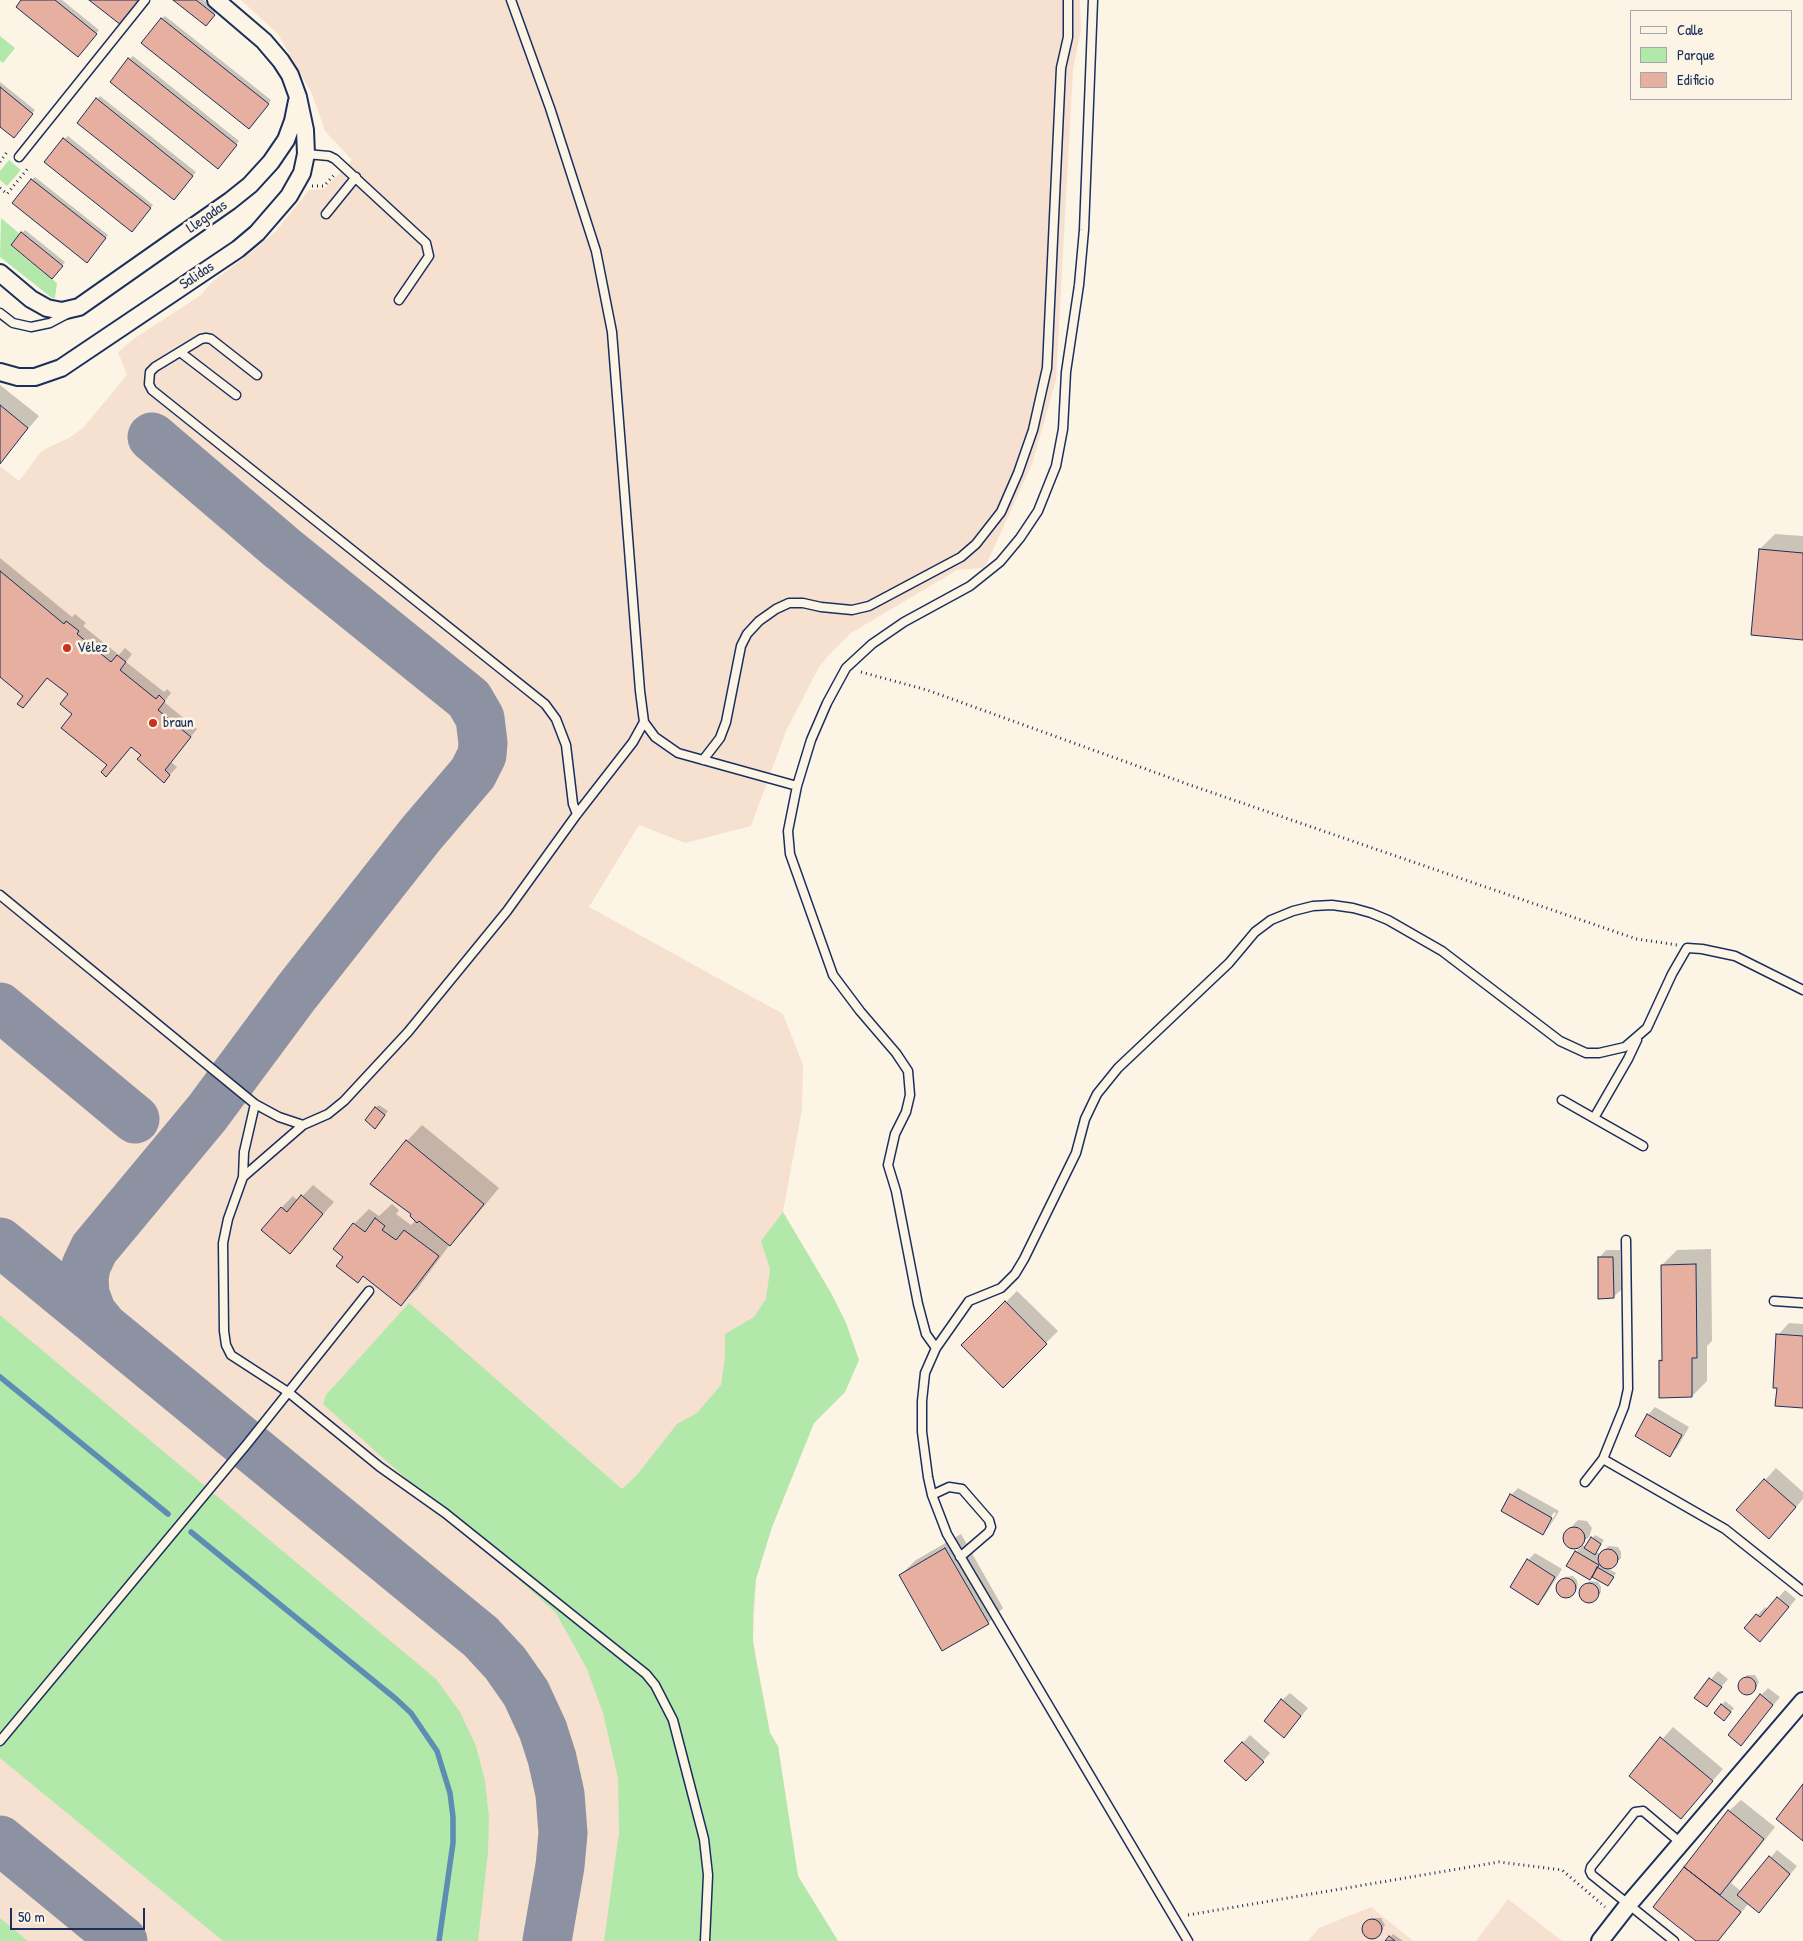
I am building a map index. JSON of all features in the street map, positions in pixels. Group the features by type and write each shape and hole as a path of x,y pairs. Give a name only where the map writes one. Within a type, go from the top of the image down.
{"street":[{"name":"Salidas","path":"0,372 18,377 35,377 61,368 238,249 257,233 289,196 302,173 306,154 305,130 298,97 285,68 264,41 216,0"},
{"name":"Llegadas","path":"0,273 31,299 47,308 62,311 79,307 250,185 271,162 286,140 296,111 298,97"},
{"path":"1602,1940 1628,1905 1681,1843 1800,1710"}],"lane":[{"path":"19,157 146,0"},
{"path":"511,0 550,108 596,252 612,332 644,722 654,737 678,753 796,786"},
{"path":"703,760 720,738 726,722 741,646 747,634 759,621 776,609 789,603 803,603 852,610 869,606 961,557 976,544 1000,512 1018,474 1033,430 1047,368 1061,68 1068,37 1068,0"},
{"path":"936,1348 926,1334 918,1304 896,1191 888,1165 895,1134 906,1112 910,1095 908,1071 896,1053 860,1011 833,975 790,854 788,831 796,786 811,740 826,703 846,668 872,644 896,627 970,586 1000,562 1020,538 1038,511 1056,466 1063,429 1066,372 1079,285 1084,230 1093,0"},
{"path":"306,154 329,156 335,159 426,243 429,256 399,300"},
{"path":"326,214 356,177"},
{"name":"Llegadas","path":"0,313 18,325 36,327 50,323 79,307"},
{"path":"257,375 211,339 201,339 155,367 150,372 149,384 152,390 544,704 556,719 566,745 573,804 577,814"},
{"path":"180,352 236,395"},
{"path":"243,1177 303,1125 328,1114 344,1101 408,1032 507,911 577,814 633,742 644,722"},
{"path":"0,895 254,1104 279,1117 303,1125"},
{"path":"1188,1941 947,1534 932,1495 922,1432 922,1401 925,1373 936,1348 968,1300 1001,1288 1015,1274 1076,1153 1085,1119 1097,1094 1118,1068 1229,963 1255,932 1271,920 1293,911 1313,906 1332,905 1371,913 1388,920 1442,951 1560,1041 1586,1053 1599,1053 1625,1047 1638,1038 1647,1028 1672,974 1687,948 1709,950 1735,956 1803,990"},
{"path":"1594,1118 1638,1038"},
{"path":"1562,1100 1643,1146"},
{"path":"254,1104 244,1152 243,1177 224,1231 224,1331 226,1345 231,1355 288,1392 380,1467 452,1519 646,1674 655,1685 673,1720 704,1839 708,1875 705,1941"},
{"path":"1585,1482 1603,1458 1624,1407 1628,1389 1626,1240"},
{"path":"0,1741 369,1291"},
{"path":"1774,1301 1803,1303"},
{"path":"1603,1458 1725,1529 1803,1591"},
{"path":"932,1495 949,1487 962,1489 989,1520 991,1527 989,1532 960,1557"},
{"path":"1674,1941 1592,1875 1590,1871 1591,1867 1634,1812 1642,1811 1681,1843"},
{"path":"1180,1941 1183,1933"}],"path":[{"path":"846,668 927,690 1190,785 1637,939 1687,948"},
{"path":"1175,1917 1499,1862 1562,1870 1609,1910"}],"shaded area":[{"path":"241,0 1080,0 1081,29 1073,70 1056,380 1032,464 987,563 983,568 957,570 851,633 829,655 819,667 786,731 751,826 685,843 639,825 589,907 783,1014 803,1065 802,1109 783,1212 831,1293 846,1323 859,1360 845,1392 814,1423 772,1527 756,1579 753,1640 770,1733 778,1746 798,1876 838,1941 0,1941 0,466 19,481 41,452 69,438 83,428 127,375 118,352 135,338 201,295 211,283 276,231 309,190 324,189 352,160 325,131 312,94 278,34"},
{"path":"1508,1899 1562,1941 1476,1941"},
{"path":"1371,1907 1413,1941 1308,1941 1319,1928"}],"green space":[{"path":"0,36 15,48 3,63 0,61"},
{"path":"9,160 21,170 7,186 0,180 0,171"},
{"path":"1,218 20,234 11,246 57,283 55,298 52,298 0,257"},
{"path":"783,1212 831,1293 846,1323 859,1360 845,1392 814,1423 772,1527 756,1579 753,1613 753,1640 756,1660 770,1733 778,1746 798,1876 838,1941 604,1941 619,1833 618,1778 603,1713 587,1669 556,1613 323,1404 326,1395 409,1303 622,1489 637,1475 677,1424 697,1413 721,1385 725,1357 725,1334 754,1317 766,1299 770,1269 761,1241"},
{"path":"0,1315 436,1679 460,1712 476,1746 485,1781 489,1817 488,1852 478,1941 223,1941 0,1758"},
{"path":"0,1918 28,1941 0,1941"}],"building":[{"path":"21,0 55,0 97,34 78,57 16,7"},
{"path":"89,0 138,0 139,1 121,25"},
{"path":"173,0 196,0 215,15 206,26"},
{"path":"161,18 269,104 249,129 141,43"},
{"path":"128,58 237,145 218,169 110,82"},
{"path":"0,87 33,114 14,138 0,127"},
{"path":"96,98 193,176 174,200 77,123"},
{"path":"63,138 151,208 132,232 44,162"},
{"path":"31,179 106,238 87,263 12,203"},
{"path":"21,232 63,266 52,279 11,245"},
{"path":"0,405 28,428 0,464"},
{"path":"1759,549 1803,553 1803,640 1751,635"},
{"path":"0,571 64,624 66,621 79,631 77,634 111,662 117,655 126,662 120,670 156,699 159,695 165,701 158,710 191,737 165,770 170,775 164,783 137,759 141,755 131,747 106,777 101,772 107,765 61,728 72,714 60,704 68,694 47,678 23,708 17,704 23,696 0,677"},
{"path":"375,1107 385,1115 375,1129 365,1120"},
{"path":"406,1140 484,1204 450,1246 419,1221 417,1223 410,1216 411,1214 370,1184"},
{"path":"301,1195 323,1214 290,1254 261,1230 281,1207 287,1212"},
{"path":"375,1218 385,1226 382,1230 396,1240 404,1230 439,1256 401,1306 363,1276 358,1283 336,1266 343,1257 333,1249 353,1223 365,1232"},
{"path":"1598,1257 1613,1257 1614,1298 1598,1299"},
{"path":"1696,1264 1697,1358 1692,1358 1692,1397 1659,1398 1659,1360 1662,1361 1661,1265"},
{"path":"1005,1301 1047,1344 1003,1388 961,1345"},
{"path":"1776,1334 1803,1336 1803,1408 1775,1406 1777,1388 1773,1388"},
{"path":"1647,1414 1682,1435 1670,1457 1635,1436"},
{"path":"1764,1479 1796,1507 1769,1539 1736,1510"},
{"path":"1510,1494 1552,1518 1543,1535 1501,1511"},
{"path":"1574,1527 1582,1530 1585,1538 1582,1546 1574,1549 1566,1546 1563,1538 1566,1530"},
{"path":"1591,1537 1601,1544 1595,1555 1584,1548"},
{"path":"945,1548 989,1624 942,1651 899,1575"},
{"path":"1604,1549 1612,1549 1618,1555 1618,1563 1612,1569 1604,1569 1598,1563 1598,1555"},
{"path":"1575,1551 1599,1565 1590,1580 1566,1566"},
{"path":"1527,1559 1555,1577 1538,1605 1510,1587"},
{"path":"1597,1567 1614,1577 1608,1586 1592,1577"},
{"path":"1566,1578 1573,1581 1576,1588 1573,1595 1566,1598 1559,1595 1556,1588 1559,1581"},
{"path":"1589,1583 1596,1586 1599,1593 1596,1600 1589,1603 1582,1600 1579,1593 1582,1586"},
{"path":"1777,1597 1789,1607 1760,1642 1744,1628 1756,1614 1760,1617"},
{"path":"1747,1677 1753,1680 1756,1686 1753,1692 1747,1695 1741,1692 1738,1686 1741,1680"},
{"path":"1709,1678 1722,1687 1707,1707 1694,1698"},
{"path":"1760,1694 1773,1705 1741,1746 1728,1735"},
{"path":"1281,1699 1301,1716 1284,1738 1264,1721"},
{"path":"1721,1704 1731,1712 1724,1721 1714,1713"},
{"path":"1660,1737 1713,1781 1681,1819 1629,1776"},
{"path":"1242,1742 1264,1762 1246,1781 1224,1761"},
{"path":"1803,1784 1803,1841 1776,1819"},
{"path":"1728,1810 1764,1839 1720,1895 1684,1867"},
{"path":"1769,1856 1790,1874 1759,1913 1737,1895"},
{"path":"1684,1867 1741,1912 1718,1941 1696,1941 1653,1907"},
{"path":"1372,1919 1379,1922 1382,1929 1379,1936 1372,1939 1365,1936 1362,1929 1365,1922"},
{"path":"1389,1936 1395,1941 1385,1941"}],"waterway":[{"path":"0,1377 168,1514"},
{"path":"191,1532 396,1699 411,1713 437,1751 450,1793 453,1817 453,1843 439,1941"}],"taxiway":[{"path":"102,1325 92,1313 85,1294 84,1279 86,1266 94,1249 207,1113 296,993 421,834 473,773 482,755 483,743 480,718 469,699 282,548 152,437"},
{"path":"0,1007 135,1119"},
{"path":"0,1242 481,1637 505,1663 526,1693 543,1730 552,1758 560,1794 563,1833 560,1866 547,1941"},
{"path":"0,1840 123,1941"}],"place":[{"name":"Vélez","path":"67,648"},
{"name":"braun","path":"153,723"}]}
